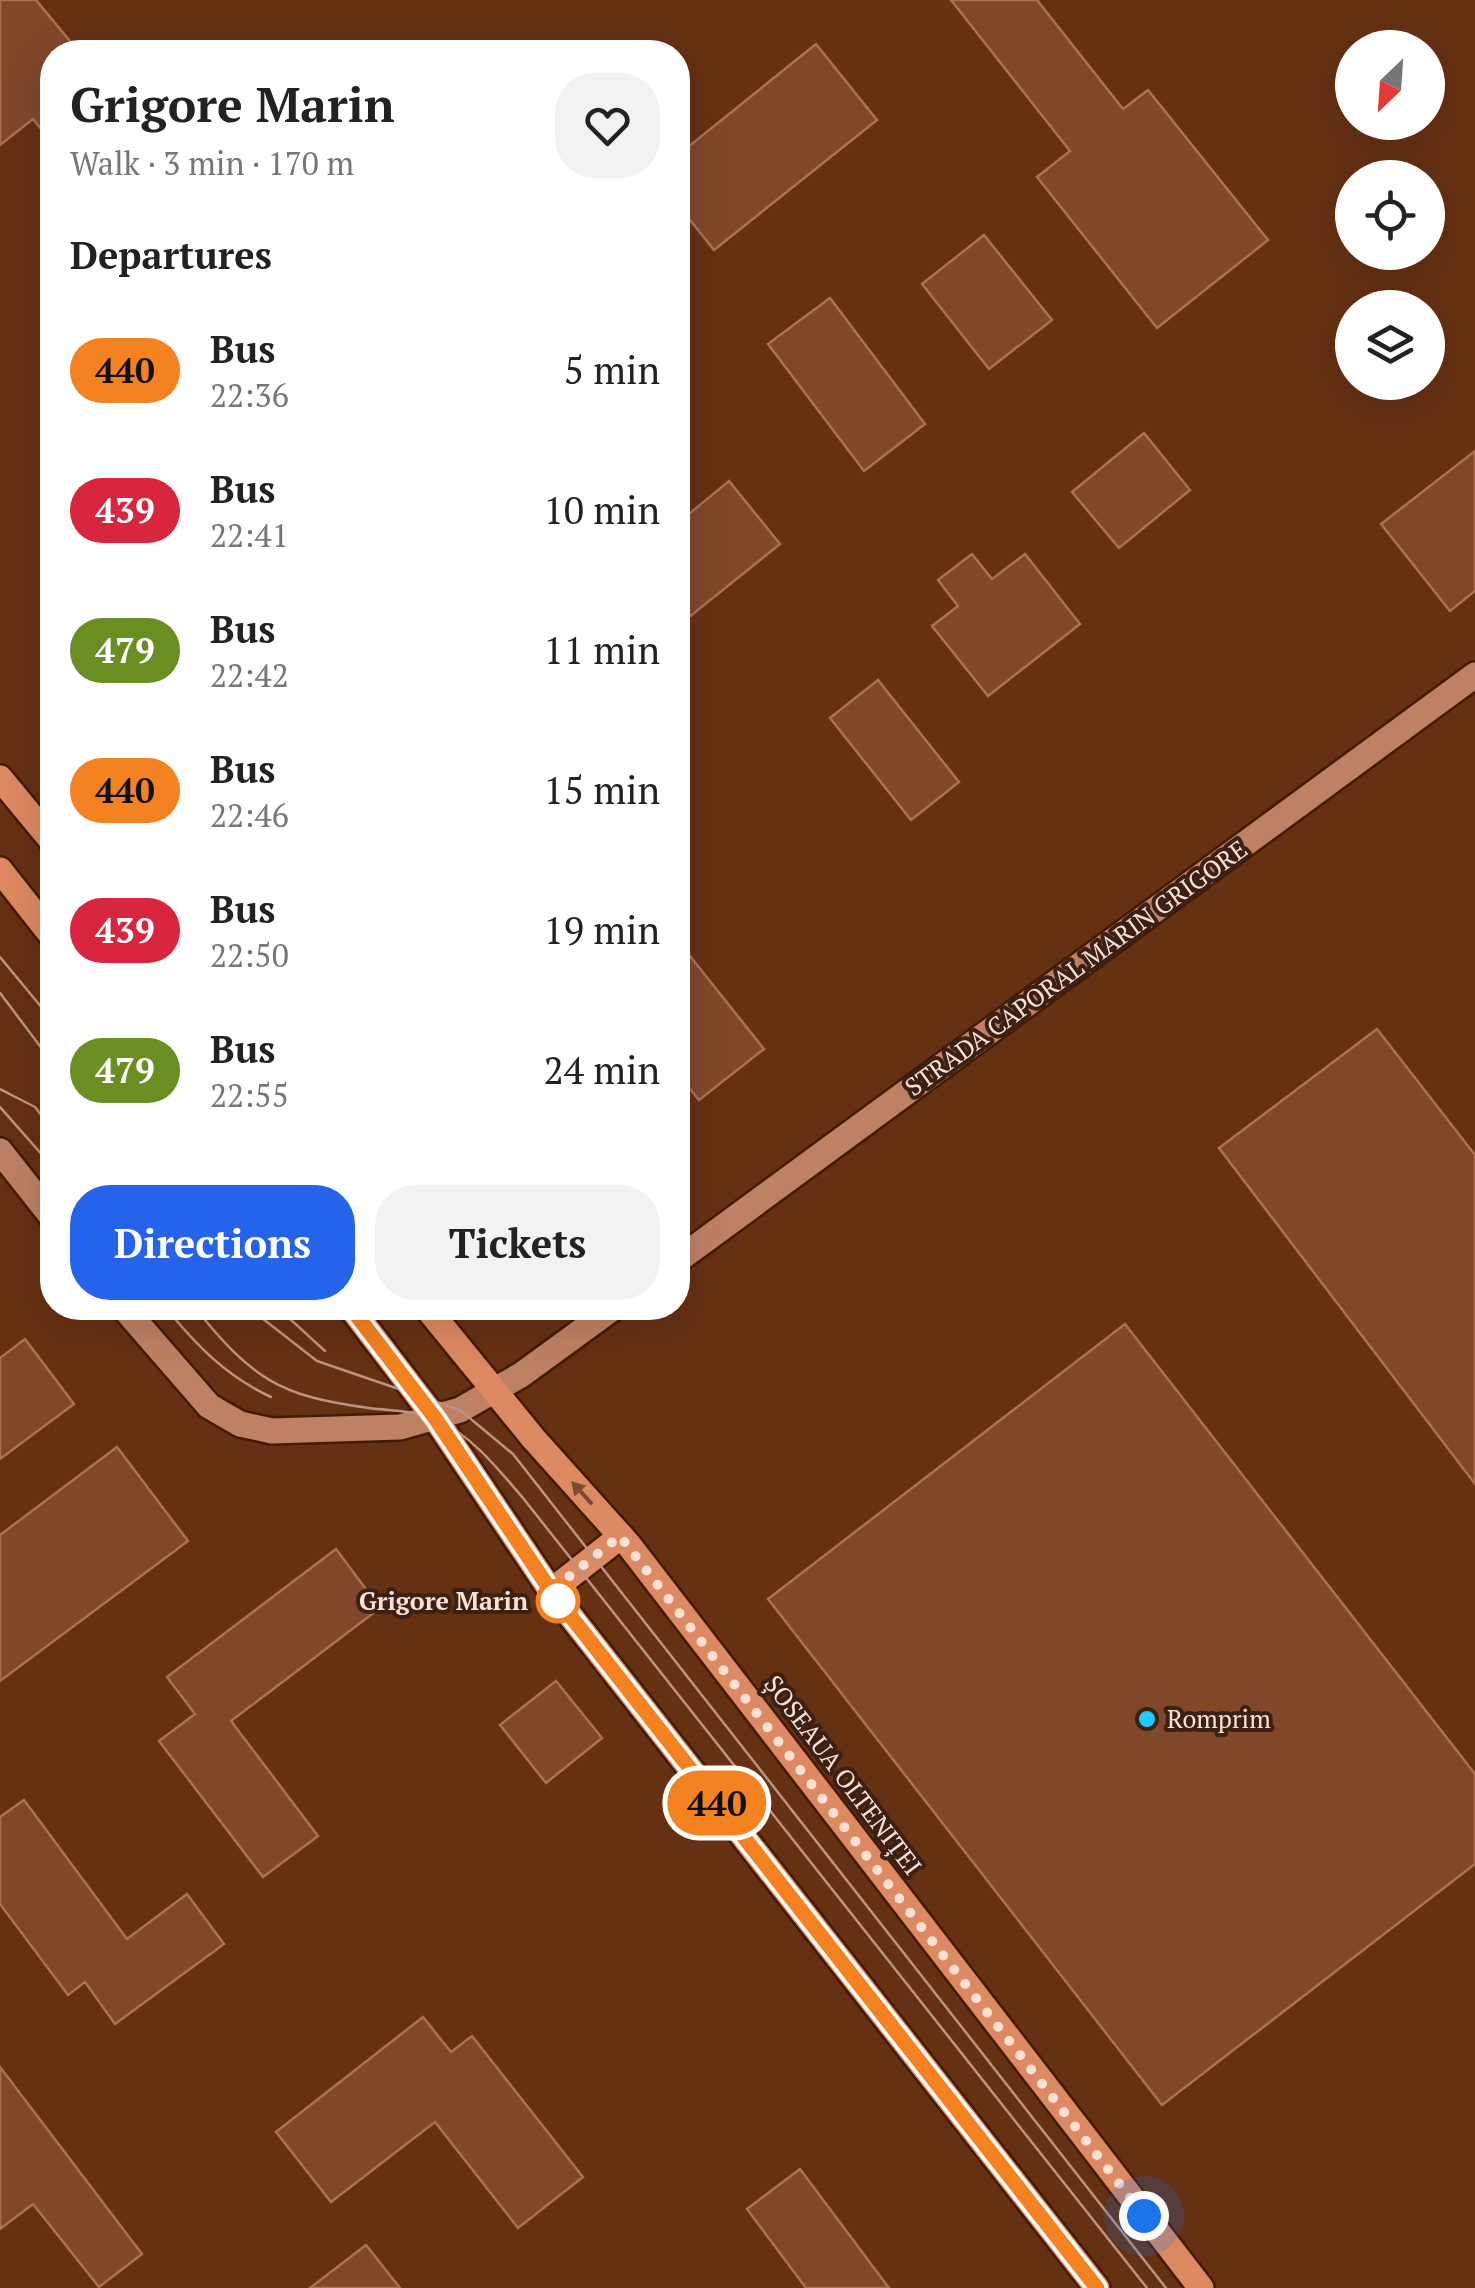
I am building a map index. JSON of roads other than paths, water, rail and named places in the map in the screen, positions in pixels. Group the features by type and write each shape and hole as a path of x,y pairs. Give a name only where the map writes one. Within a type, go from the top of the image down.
{"main road":[{"path":"0,778 40,826"},
{"path":"0,870 40,921"},
{"path":"360,1320 435,1418 551,1591 1097,2288"},
{"name":"ȘOSEAUA OLTENIȚEI","path":"437,1320 620,1536 1200,2288"},
{"path":"551,1591 620,1536"}],"street":[{"name":"STRADA CAPORAL MARIN GRIGORE","path":"690,1251 1475,675"},
{"path":"0,1151 40,1203"},
{"path":"134,1320 191,1390 209,1406 240,1424 272,1431 367,1430 435,1418 494,1392 596,1320"}],"tram line":[{"path":"0,957 40,1005"},
{"path":"0,993 40,1046"},
{"path":"0,1089 40,1113"},
{"path":"0,1107 40,1152"},
{"path":"176,1320 213,1359 271,1397"},
{"path":"205,1320 252,1368 289,1390 338,1403 430,1417 463,1435 484,1454 523,1498 1147,2288"},
{"path":"264,1320 317,1361 460,1410 513,1454 1166,2288"},
{"path":"291,1320 325,1351"}],"place":[{"name":"Grigore Marin","path":"558,1601"},
{"name":"Romprim","path":"1147,1719"}]}
